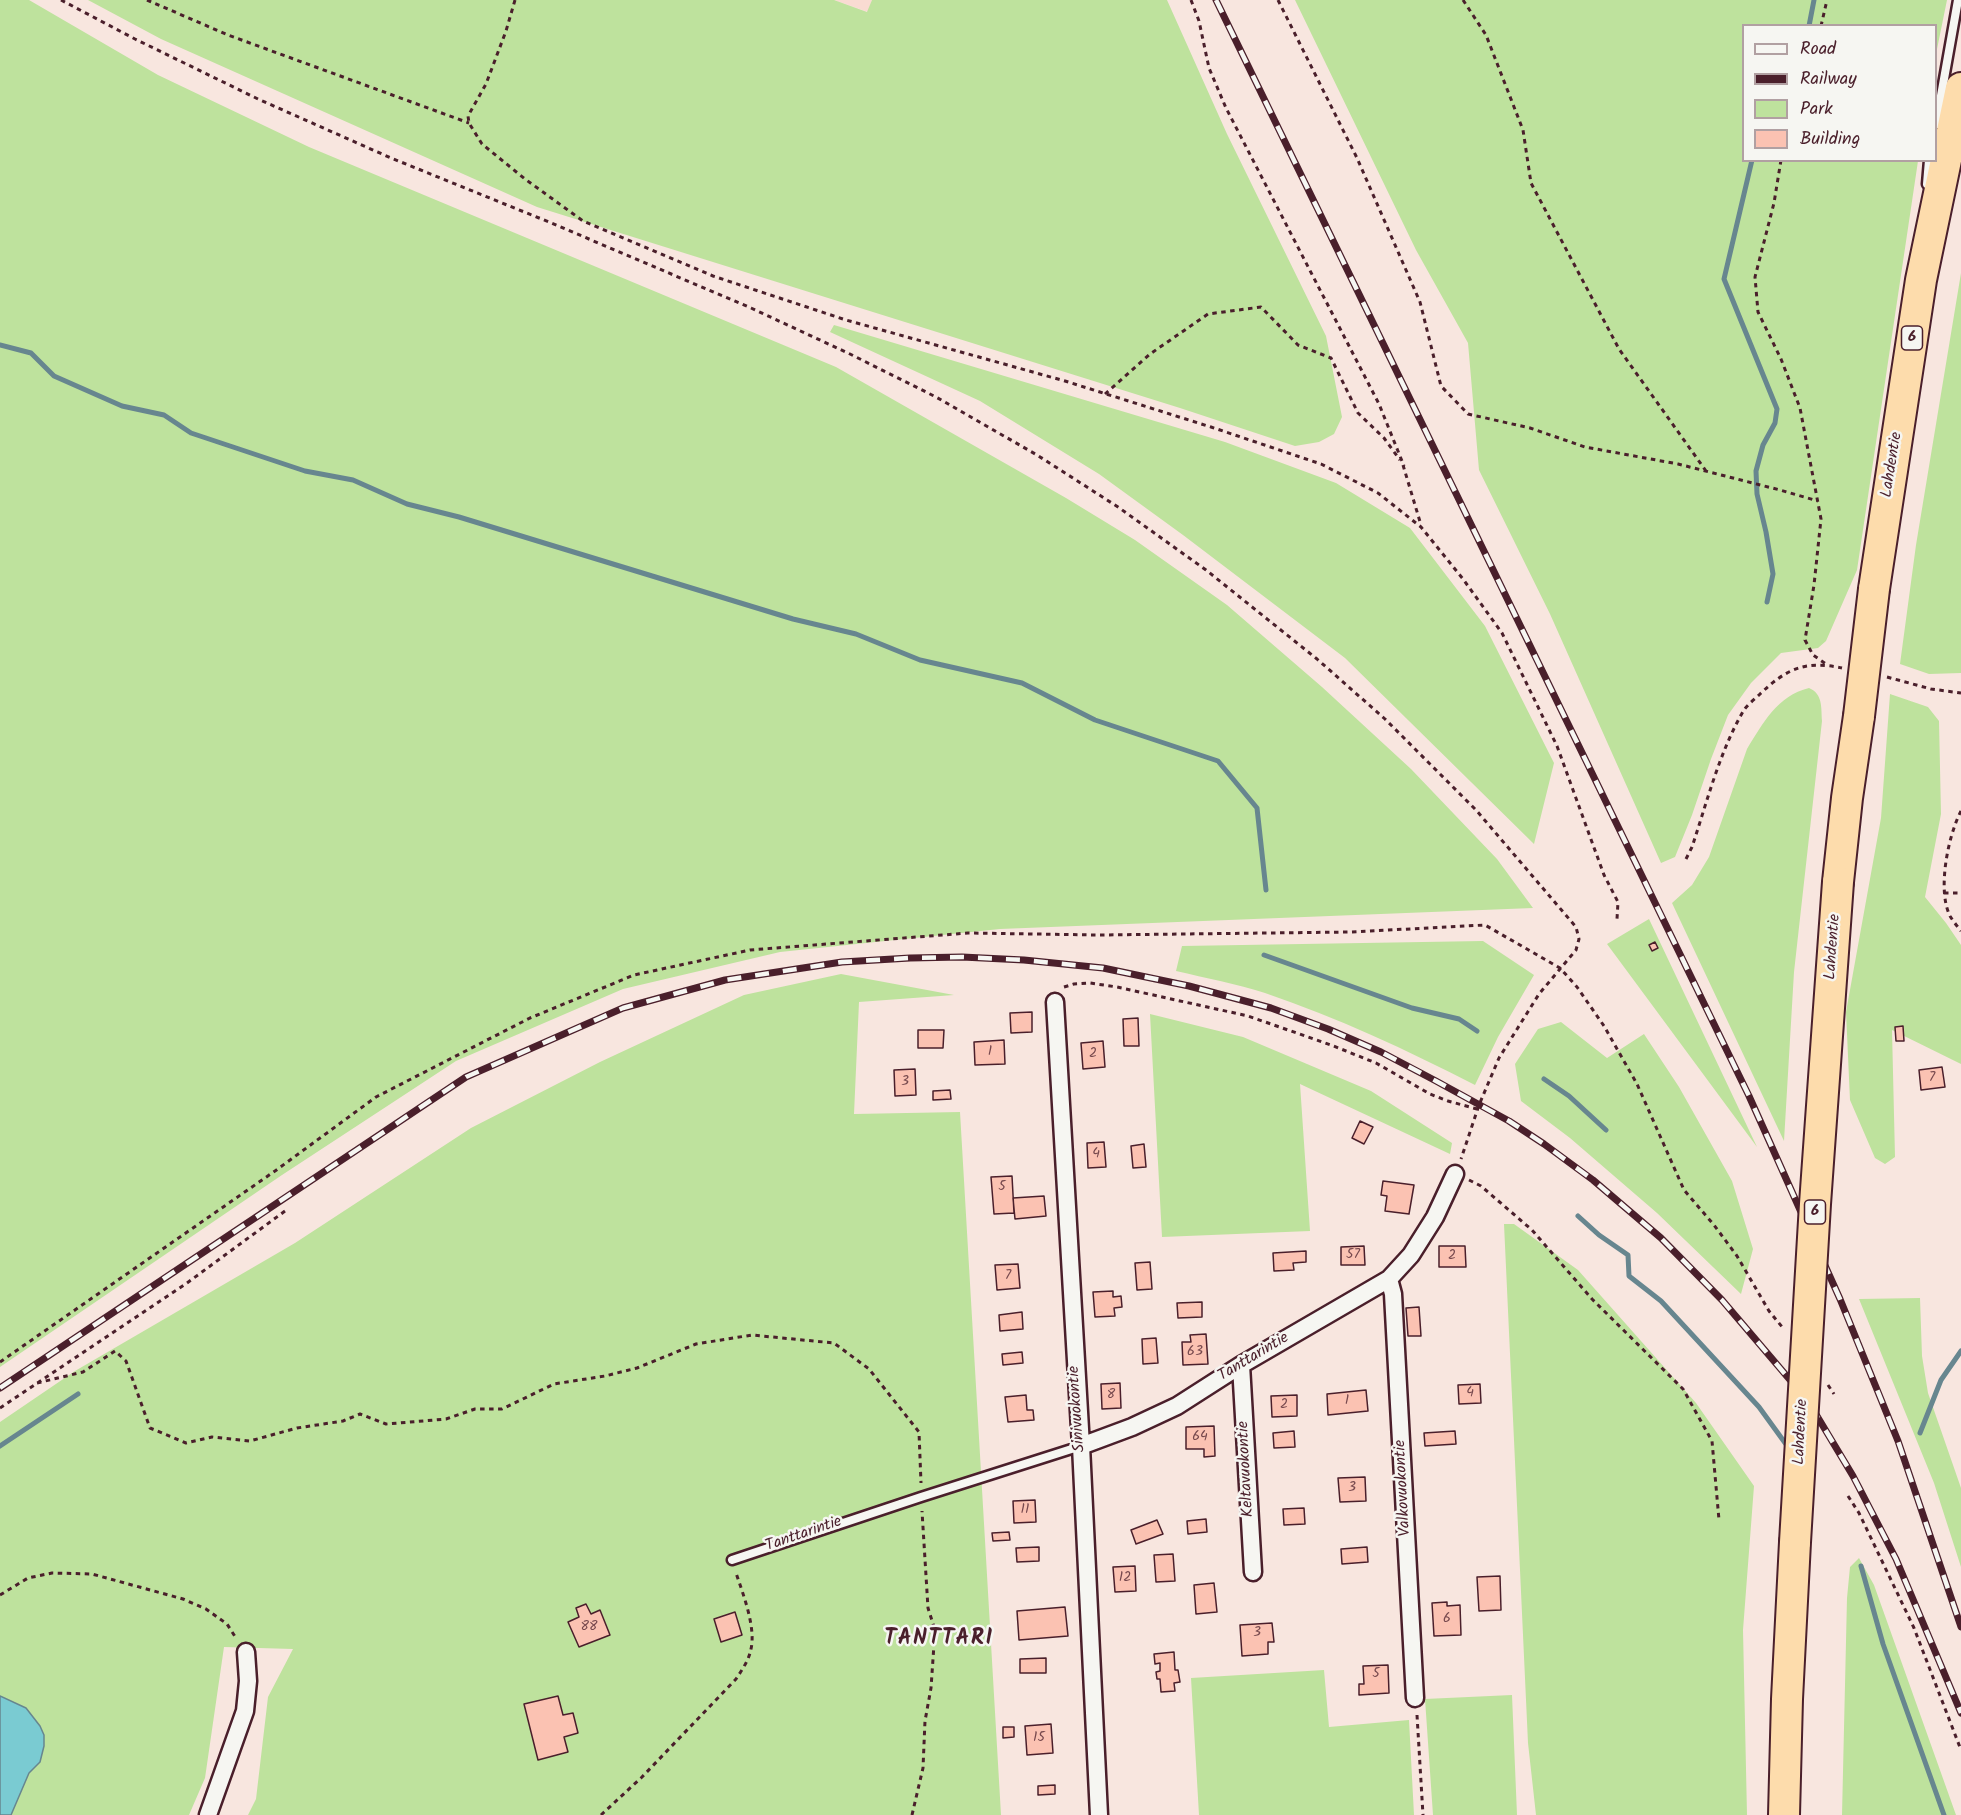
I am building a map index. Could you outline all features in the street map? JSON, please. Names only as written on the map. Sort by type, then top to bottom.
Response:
[{"type":"highway","name":"Lahdentie","points":[[1784,1815],[1795,1542],[1815,1204],[1838,882],[1874,589],[1921,280],[1961,88]]},
{"type":"street","name":"Sinivuokontie","points":[[1055,1002],[1081,1446],[1098,1815]]},
{"type":"street","name":"Tanttarintie","points":[[1081,1446],[1132,1428],[1177,1406],[1241,1365],[1389,1279],[1411,1255],[1435,1217],[1455,1174]]},
{"type":"street","name":"Valkovuokontie","points":[[1389,1279],[1393,1294],[1415,1698]]},
{"type":"street","name":"Keltavuokontie","points":[[1241,1365],[1253,1572]]},
{"type":"street","points":[[208,1815],[245,1711],[248,1682],[246,1652]]},
{"type":"lane","points":[[1937,113],[1958,0]]},
{"type":"lane","points":[[1926,198],[1929,162]]},
{"type":"lane","points":[[1921,280],[1925,210]]},
{"type":"lane","name":"Tanttarintie","points":[[732,1560],[1081,1446]]},
{"type":"path","points":[[61,0],[258,99],[391,158],[751,308],[936,397],[1037,455],[1118,507],[1206,570],[1326,666],[1385,719],[1476,810],[1576,927],[1579,939],[1576,950],[1533,1003],[1498,1058],[1477,1109],[1455,1174],[1481,1186],[1532,1230],[1592,1299],[1683,1389],[1712,1441],[1719,1520]]},
{"type":"path","points":[[147,0],[228,36],[469,123]]},
{"type":"path","points":[[514,0],[506,30],[486,84],[468,117],[469,123],[482,144],[525,179],[583,220],[712,276],[846,320],[1105,394],[1321,464],[1378,493],[1421,527],[1502,633],[1557,746],[1600,865],[1618,902],[1617,919]]},
{"type":"path","points":[[1191,0],[1199,21],[1209,68],[1226,108],[1379,404],[1404,466],[1421,527]]},
{"type":"path","points":[[1278,0],[1357,158],[1420,302],[1441,386],[1468,414],[1530,428],[1585,447],[1678,464],[1818,501]]},
{"type":"path","points":[[1463,0],[1486,35],[1523,130],[1532,183],[1619,349],[1707,471]]},
{"type":"path","points":[[1821,24],[1827,0]]},
{"type":"path","points":[[1686,859],[1727,746],[1745,708],[1773,681],[1794,668],[1826,664],[1813,655],[1805,640],[1821,519],[1818,501],[1800,408],[1781,359],[1758,312],[1755,277],[1774,203],[1781,162]]},
{"type":"path","points":[[1105,394],[1150,354],[1208,314],[1261,307],[1298,345],[1330,358],[1358,413],[1384,438],[1404,466]]},
{"type":"path","points":[[1891,678],[1931,689],[1961,693]]},
{"type":"path","points":[[1961,811],[1950,836],[1944,892],[1949,915],[1961,931]]},
{"type":"path","points":[[1944,892],[1961,893]]},
{"type":"path","points":[[0,1362],[275,1171],[376,1097],[531,1018],[634,975],[750,950],[968,933],[1099,935],[1350,932],[1485,926],[1560,968],[1577,987],[1610,1036],[1637,1084],[1684,1190],[1737,1256],[1769,1311],[1784,1329]]},
{"type":"path","points":[[1055,1002],[1061,988],[1090,983],[1248,1016],[1376,1063],[1439,1098],[1477,1109]]},
{"type":"path","points":[[0,1408],[186,1283],[285,1211]]},
{"type":"path","points":[[37,1383],[82,1372],[115,1351],[126,1361],[150,1428],[186,1443],[212,1437],[250,1441],[297,1428],[343,1421],[360,1414],[386,1424],[446,1419],[475,1408],[502,1409],[554,1384],[605,1376],[636,1368],[696,1344],[752,1335],[834,1343],[869,1369],[919,1432],[928,1608],[935,1630],[931,1688],[925,1721],[923,1768],[912,1815]]},
{"type":"path","points":[[1827,1384],[1834,1394]]},
{"type":"path","points":[[1848,1496],[1859,1512],[1914,1628],[1961,1750]]},
{"type":"path","points":[[601,1815],[642,1777],[736,1679],[746,1665],[752,1648],[752,1632],[732,1560]]},
{"type":"path","points":[[0,1595],[28,1578],[52,1573],[92,1574],[183,1599],[206,1609],[227,1624],[246,1652]]},
{"type":"path","points":[[1415,1698],[1423,1815]]},
{"type":"shaded area","points":[[834,0],[872,0],[868,12]]},
{"type":"green space","points":[[0,0],[29,0],[158,75],[309,147],[836,367],[1066,498],[1135,540],[1227,605],[1322,687],[1411,769],[1497,859],[1533,908],[1000,929],[780,952],[623,989],[456,1061],[282,1175],[0,1367]]},
{"type":"green space","points":[[88,0],[834,0],[867,12],[872,0],[1167,0],[1227,134],[1326,336],[1342,417],[1334,434],[1319,442],[1295,446],[537,207],[161,39]]},
{"type":"green space","points":[[1295,0],[1947,0],[1937,49],[1937,24],[1742,24],[1742,162],[1918,162],[1857,570],[1826,641],[1818,648],[1781,653],[1751,683],[1728,715],[1675,857],[1661,863],[1550,614],[1479,470],[1468,343],[1416,250]]},
{"type":"green space","points":[[1961,273],[1961,673],[1929,674],[1900,664],[1916,545]]},
{"type":"green space","points":[[834,325],[1225,442],[1336,483],[1410,528],[1485,626],[1554,763],[1534,844],[1345,658],[1183,535],[1099,474],[980,401],[830,332]]},
{"type":"green space","points":[[1809,688],[1819,697],[1822,721],[1794,972],[1784,1141],[1672,903],[1692,885],[1709,857],[1747,749],[1759,730],[1772,712],[1788,697]]},
{"type":"green space","points":[[1890,694],[1928,707],[1939,721],[1941,814],[1925,897],[1961,945],[1961,1064],[1892,1030],[1895,1157],[1885,1164],[1875,1158],[1850,1100],[1846,1012],[1881,818]]},
{"type":"green space","points":[[1649,919],[1757,1147],[1607,944]]},
{"type":"green space","points":[[1483,941],[1534,975],[1498,1037],[1475,1085],[1372,1035],[1319,1013],[1265,993],[1176,971],[1182,946]]},
{"type":"green space","points":[[841,974],[954,995],[859,1002],[854,1114],[960,1112],[1001,1815],[248,1815],[256,1799],[268,1697],[293,1649],[224,1647],[205,1778],[189,1815],[0,1815],[0,1422],[75,1371],[295,1243],[471,1128],[600,1062],[744,995]]},
{"type":"green space","points":[[1150,1014],[1243,1037],[1371,1091],[1452,1143],[1450,1154],[1300,1084],[1310,1231],[1162,1237]]},
{"type":"green space","points":[[1561,1022],[1607,1058],[1644,1034],[1679,1087],[1732,1181],[1753,1249],[1741,1294],[1657,1213],[1570,1138],[1521,1101],[1515,1064],[1538,1029]]},
{"type":"green space","points":[[1504,1224],[1514,1224],[1578,1270],[1696,1403],[1754,1486],[1743,1630],[1747,1815],[1536,1815],[1528,1743]]},
{"type":"green space","points":[[1920,1298],[1922,1356],[1928,1393],[1961,1488],[1961,1567],[1934,1483],[1859,1299]]},
{"type":"green space","points":[[1859,1558],[1874,1585],[1956,1815],[1842,1815],[1847,1598],[1850,1567]]},
{"type":"green space","points":[[1324,1670],[1329,1727],[1409,1720],[1414,1815],[1199,1815],[1191,1678]]},
{"type":"green space","points":[[1512,1695],[1517,1815],[1433,1815],[1425,1699]]},
{"type":"water","points":[[0,1696],[26,1708],[44,1735],[40,1762],[29,1773],[11,1815],[0,1815]]},
{"type":"building","points":[[1655,942],[1658,948],[1652,951],[1649,945]]},
{"type":"building","points":[[1032,1012],[1032,1032],[1011,1033],[1010,1013]]},
{"type":"building","points":[[1138,1018],[1139,1046],[1124,1046],[1123,1019]]},
{"type":"building","points":[[1903,1026],[1904,1041],[1896,1041],[1895,1027]]},
{"type":"building","points":[[918,1030],[944,1030],[943,1048],[918,1048]]},
{"type":"building","points":[[1004,1040],[1005,1064],[975,1065],[974,1042]]},
{"type":"building","points":[[1103,1041],[1105,1067],[1083,1069],[1081,1043]]},
{"type":"building","points":[[1942,1067],[1945,1087],[1921,1090],[1919,1070]]},
{"type":"building","points":[[915,1069],[916,1095],[895,1096],[894,1070]]},
{"type":"building","points":[[950,1090],[951,1099],[933,1100],[933,1091]]},
{"type":"building","points":[[1360,1121],[1373,1127],[1364,1144],[1352,1138]]},
{"type":"building","points":[[1104,1142],[1106,1167],[1088,1168],[1087,1143]]},
{"type":"building","points":[[1144,1144],[1146,1167],[1133,1168],[1131,1146]]},
{"type":"building","points":[[1012,1176],[1014,1213],[994,1214],[991,1177]]},
{"type":"building","points":[[1383,1181],[1414,1185],[1409,1214],[1385,1211],[1387,1196],[1381,1195]]},
{"type":"building","points":[[1044,1196],[1046,1216],[1015,1219],[1013,1198]]},
{"type":"building","points":[[1364,1246],[1365,1265],[1341,1265],[1341,1247]]},
{"type":"building","points":[[1439,1246],[1465,1246],[1466,1267],[1439,1267]]},
{"type":"building","points":[[1306,1251],[1306,1262],[1293,1263],[1294,1270],[1274,1271],[1273,1253]]},
{"type":"building","points":[[1150,1262],[1152,1289],[1137,1290],[1135,1263]]},
{"type":"building","points":[[1018,1264],[1020,1288],[997,1290],[995,1265]]},
{"type":"building","points":[[1113,1291],[1113,1297],[1121,1296],[1122,1307],[1114,1308],[1115,1316],[1095,1317],[1093,1292]]},
{"type":"building","points":[[1202,1302],[1202,1317],[1178,1318],[1177,1303]]},
{"type":"building","points":[[1419,1307],[1421,1336],[1408,1336],[1406,1308]]},
{"type":"building","points":[[1022,1312],[1023,1329],[1000,1331],[999,1315]]},
{"type":"building","points":[[1206,1334],[1208,1364],[1183,1365],[1182,1342],[1191,1342],[1190,1335]]},
{"type":"building","points":[[1156,1338],[1158,1363],[1143,1364],[1142,1339]]},
{"type":"building","points":[[1022,1352],[1023,1363],[1003,1365],[1002,1354]]},
{"type":"building","points":[[1120,1383],[1121,1408],[1102,1409],[1101,1384]]},
{"type":"building","points":[[1480,1384],[1481,1403],[1459,1404],[1458,1385]]},
{"type":"building","points":[[1366,1390],[1368,1411],[1328,1415],[1327,1394]]},
{"type":"building","points":[[1026,1395],[1027,1410],[1033,1410],[1034,1420],[1008,1422],[1005,1397]]},
{"type":"building","points":[[1297,1395],[1297,1416],[1272,1417],[1271,1396]]},
{"type":"building","points":[[1214,1426],[1215,1456],[1204,1457],[1204,1449],[1186,1449],[1186,1427]]},
{"type":"building","points":[[1294,1431],[1295,1447],[1274,1448],[1273,1433]]},
{"type":"building","points":[[1455,1431],[1456,1444],[1425,1446],[1424,1433]]},
{"type":"building","points":[[1365,1477],[1366,1501],[1340,1502],[1338,1478]]},
{"type":"building","points":[[1035,1500],[1036,1522],[1014,1523],[1013,1501]]},
{"type":"building","points":[[1304,1508],[1305,1524],[1284,1525],[1283,1509]]},
{"type":"building","points":[[1206,1519],[1207,1532],[1188,1534],[1187,1521]]},
{"type":"building","points":[[1157,1520],[1163,1534],[1136,1544],[1131,1530]]},
{"type":"building","points":[[1009,1532],[1010,1540],[993,1541],[992,1533]]},
{"type":"building","points":[[1039,1547],[1039,1561],[1017,1562],[1016,1548]]},
{"type":"building","points":[[1367,1547],[1368,1562],[1342,1564],[1341,1549]]},
{"type":"building","points":[[1173,1554],[1175,1581],[1156,1582],[1154,1555]]},
{"type":"building","points":[[1135,1566],[1136,1591],[1115,1592],[1113,1567]]},
{"type":"building","points":[[1500,1576],[1501,1610],[1479,1611],[1477,1577]]},
{"type":"building","points":[[1214,1583],[1217,1612],[1196,1614],[1194,1585]]},
{"type":"building","points":[[1447,1602],[1447,1606],[1460,1605],[1461,1635],[1434,1636],[1432,1603]]},
{"type":"building","points":[[586,1604],[591,1614],[600,1610],[610,1635],[579,1647],[568,1622],[579,1617],[576,1608]]},
{"type":"building","points":[[1065,1607],[1068,1636],[1019,1640],[1017,1611]]},
{"type":"building","points":[[735,1612],[742,1635],[721,1642],[714,1619]]},
{"type":"building","points":[[1272,1623],[1274,1642],[1268,1642],[1268,1654],[1242,1656],[1240,1625]]},
{"type":"building","points":[[1174,1652],[1175,1670],[1178,1670],[1180,1682],[1174,1683],[1175,1691],[1161,1692],[1160,1679],[1157,1679],[1156,1672],[1160,1671],[1160,1663],[1155,1664],[1154,1654]]},
{"type":"building","points":[[1046,1658],[1046,1673],[1020,1673],[1020,1659]]},
{"type":"building","points":[[1388,1665],[1389,1693],[1359,1695],[1359,1684],[1364,1684],[1363,1666]]},
{"type":"building","points":[[558,1696],[563,1715],[573,1713],[578,1733],[564,1737],[568,1752],[538,1760],[524,1704]]},
{"type":"building","points":[[1051,1724],[1053,1753],[1027,1755],[1025,1726]]},
{"type":"building","points":[[1003,1727],[1014,1727],[1014,1737],[1003,1738]]},
{"type":"building","points":[[1055,1785],[1055,1794],[1038,1795],[1038,1786]]},
{"type":"waterway","points":[[1809,24],[1814,0]]},
{"type":"waterway","points":[[1752,162],[1724,279],[1777,409],[1775,423],[1763,445],[1756,471],[1757,494],[1773,574],[1767,602]]},
{"type":"waterway","points":[[0,345],[31,353],[54,376],[122,406],[164,415],[191,433],[305,471],[353,480],[407,504],[459,517],[793,619],[856,634],[920,660],[1022,683],[1095,720],[1218,761],[1257,808],[1266,890]]},
{"type":"waterway","points":[[1264,955],[1412,1008],[1459,1019],[1477,1031]]},
{"type":"waterway","points":[[1544,1079],[1569,1096],[1606,1130]]},
{"type":"waterway","points":[[1578,1216],[1599,1235],[1628,1255],[1629,1276],[1661,1301],[1759,1407],[1788,1447]]},
{"type":"waterway","points":[[1920,1433],[1941,1380],[1961,1351]]},
{"type":"waterway","points":[[0,1446],[78,1394]]},
{"type":"waterway","points":[[1861,1566],[1883,1644],[1944,1815]]},
{"type":"railway","points":[[1216,0],[1749,1096],[1840,1299],[1898,1441],[1961,1627]]},
{"type":"railway","points":[[0,1388],[466,1077],[623,1008],[725,980],[842,962],[962,957],[1024,960],[1103,968],[1189,986],[1271,1008],[1381,1052],[1509,1121],[1544,1144],[1593,1180],[1661,1238],[1722,1300],[1808,1401],[1853,1476],[1896,1559],[1961,1713]]},
{"type":"district","name":"TANTTARI","points":[[939,1640]]}]
